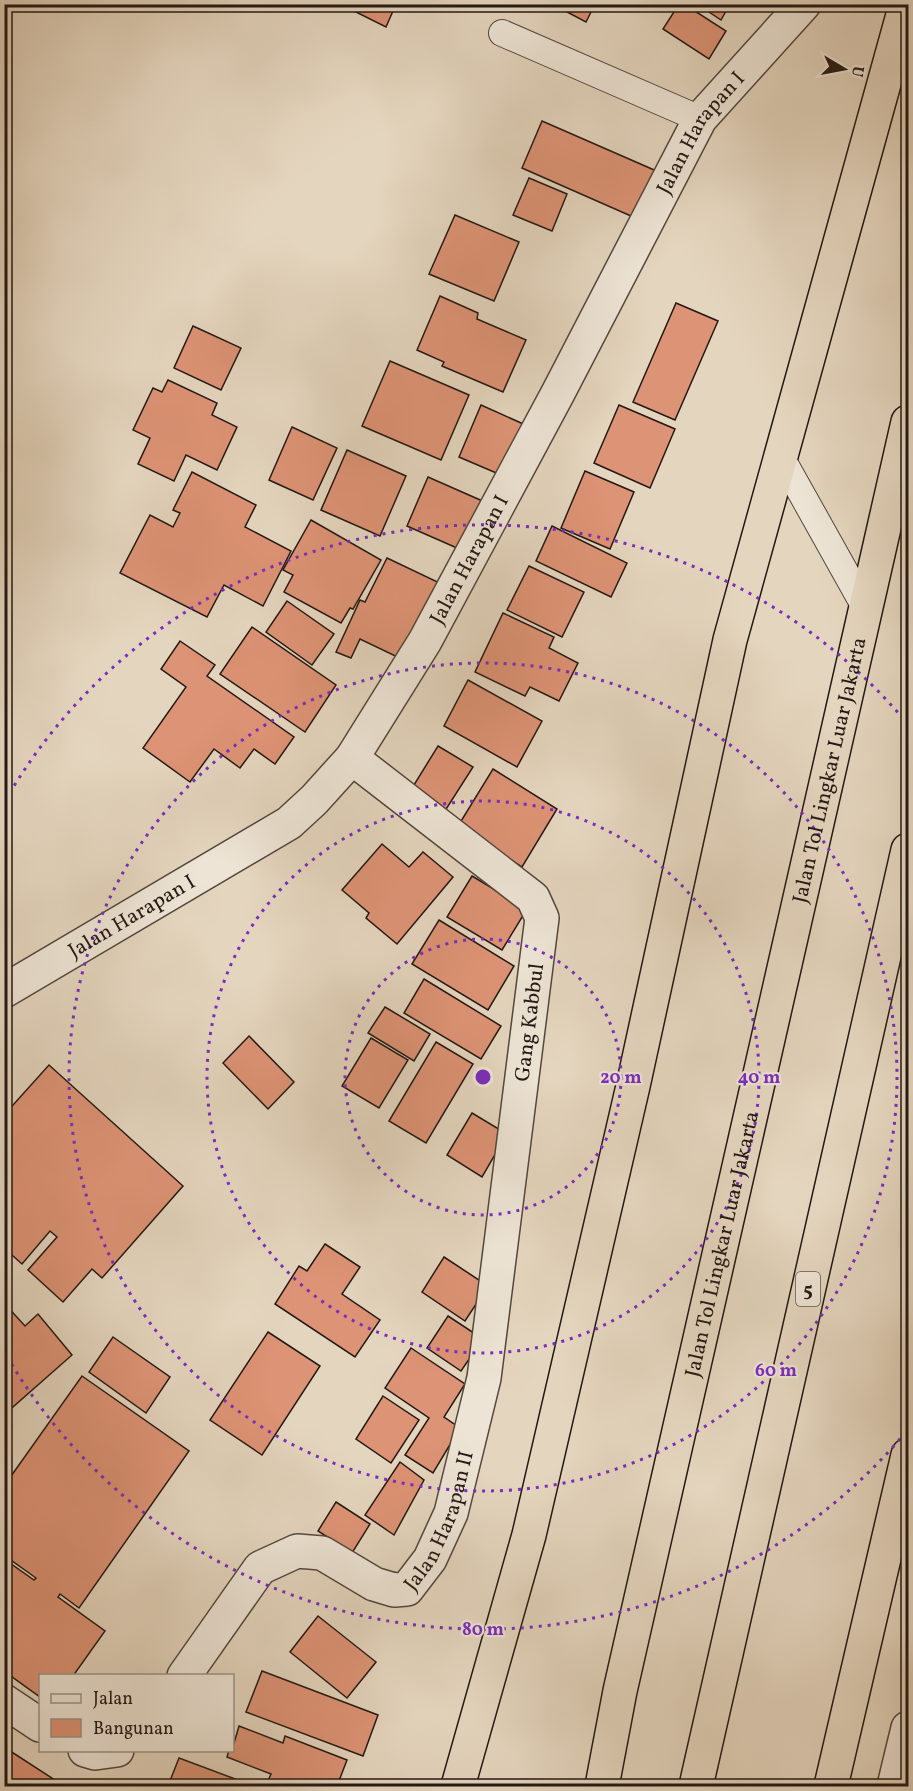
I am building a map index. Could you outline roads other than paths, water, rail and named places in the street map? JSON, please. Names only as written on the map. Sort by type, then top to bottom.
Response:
[{"type":"highway","points":[[458,1786],[528,1535],[633,1086],[730,640],[906,4]]},
{"type":"highway","name":"Jalan Tol Lingkar Luar Jakarta","points":[[602,1786],[623,1680],[909,422]]},
{"type":"highway","name":"5","points":[[696,1786],[909,850]]},
{"type":"highway","points":[[831,1786],[909,1455]]},
{"type":"street","name":"Jalan Harapan I","points":[[4,991],[289,823],[314,800],[352,758],[425,641],[558,393],[700,119],[804,4]]},
{"type":"street","name":"Gang Kabbul","points":[[352,758],[533,898],[542,918],[484,1378]]},
{"type":"street","name":"Jalan Harapan II","points":[[185,1674],[260,1568],[297,1551],[322,1553],[374,1584],[394,1590],[407,1589],[430,1559],[451,1513],[484,1378]]},
{"type":"street","points":[[4,1701],[39,1724]]},
{"type":"street","points":[[894,1786],[909,1728]]},
{"type":"lane","points":[[502,33],[700,119]]},
{"type":"lane","points":[[781,457],[866,609]]}]
